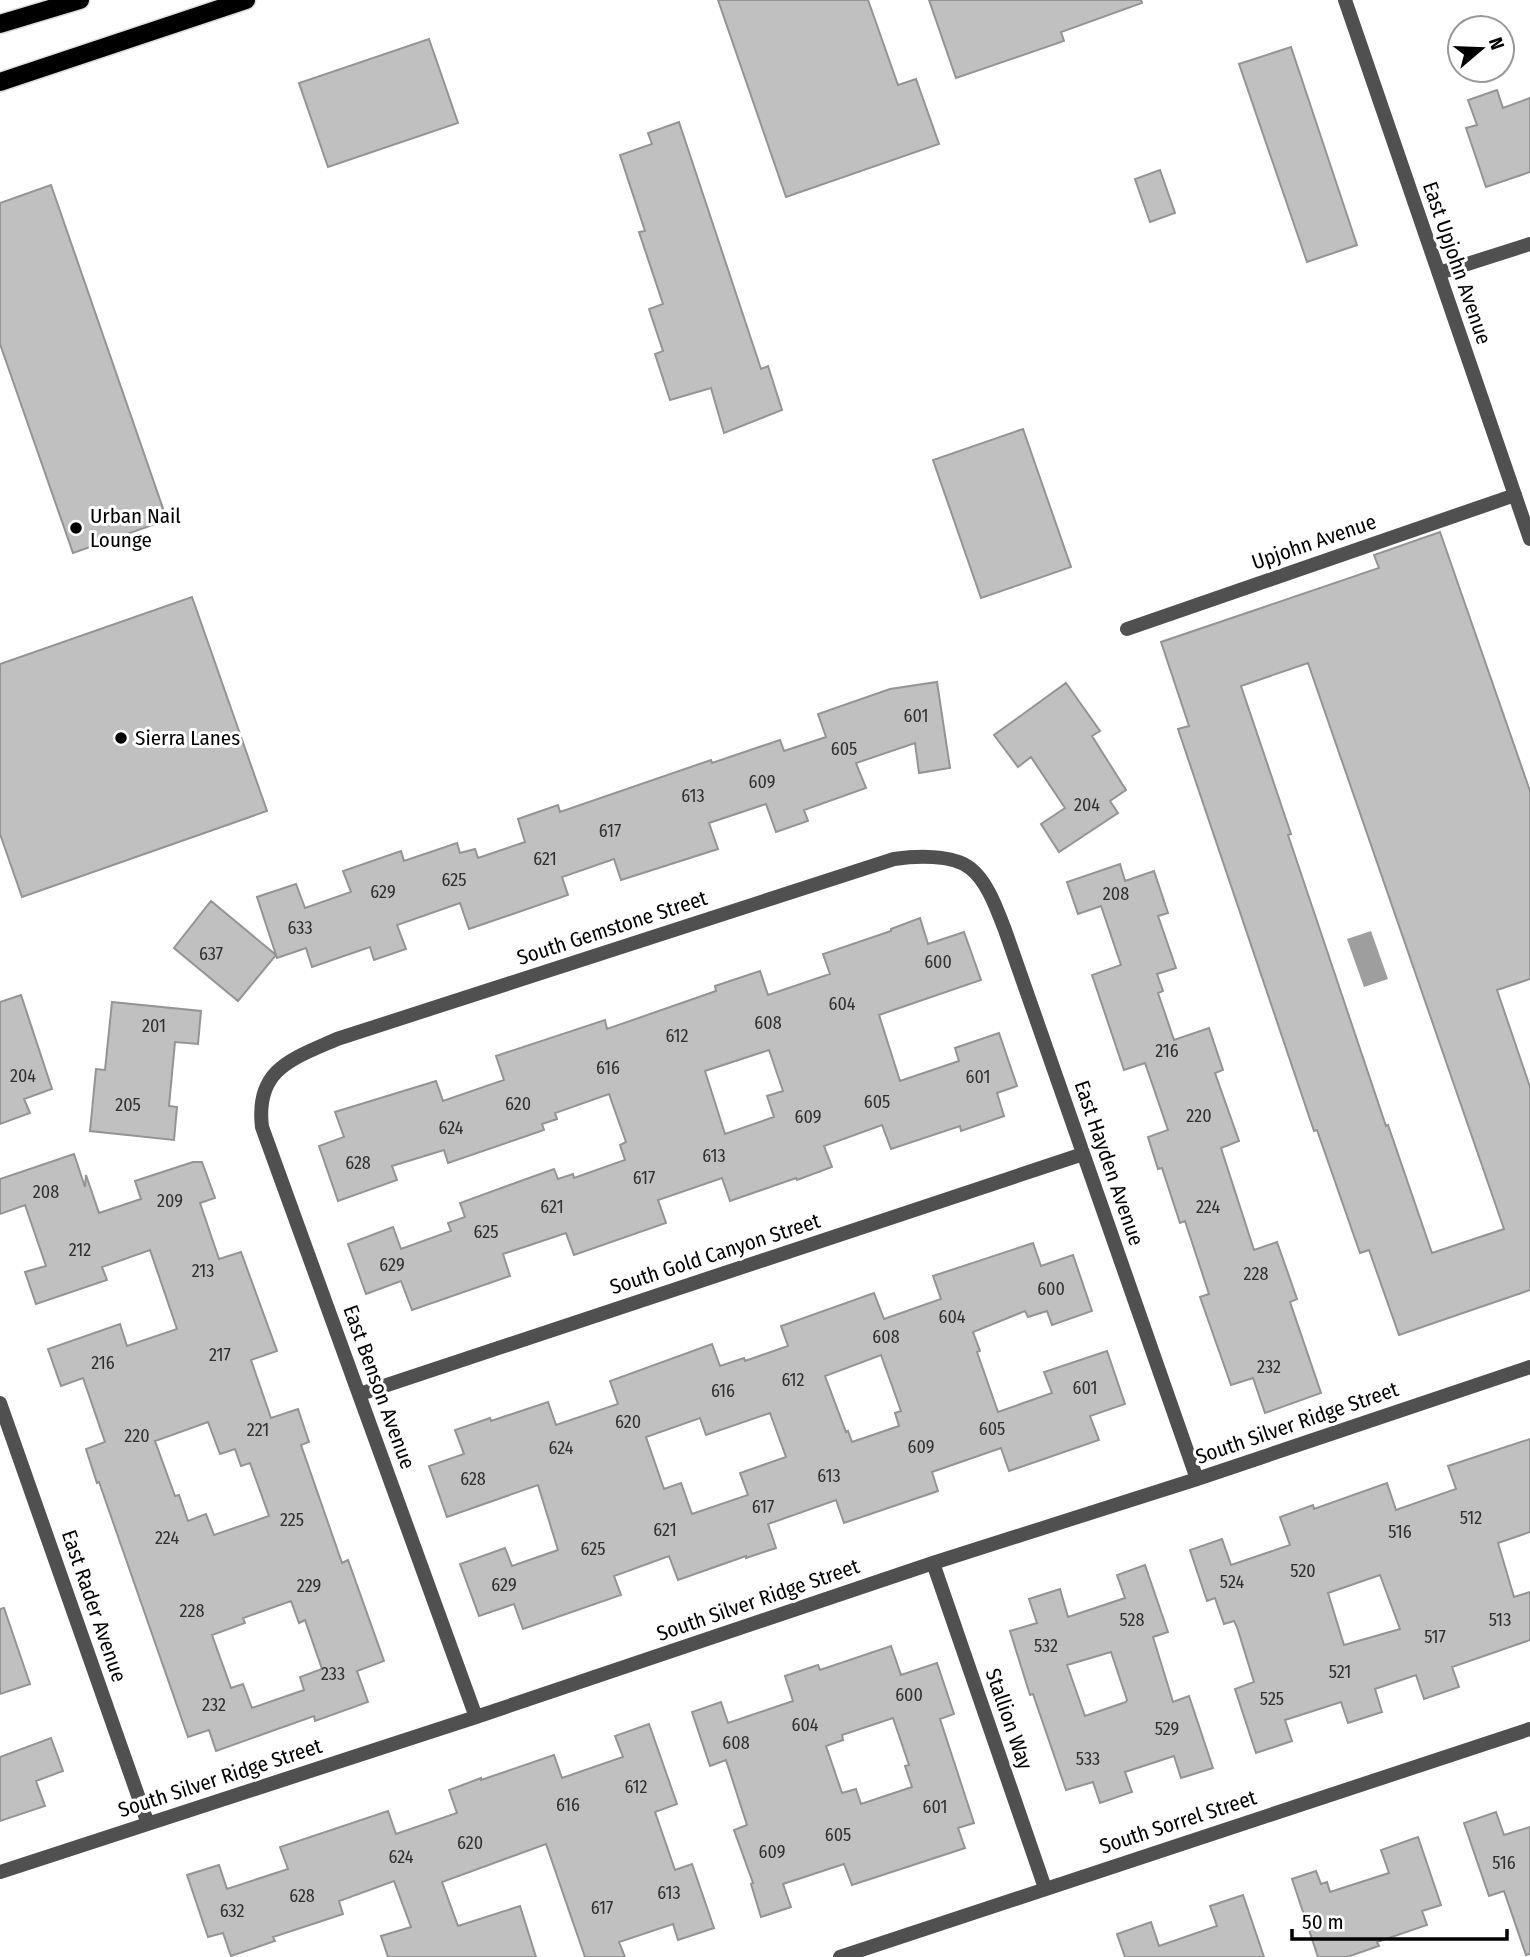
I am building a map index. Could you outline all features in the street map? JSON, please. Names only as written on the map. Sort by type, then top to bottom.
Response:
[{"type":"main road","points":[[0,24],[80,0]]},
{"type":"main road","points":[[0,82],[247,0]]},
{"type":"street","name":"East Upjohn Avenue","points":[[1345,0],[1530,539]]},
{"type":"street","points":[[1439,273],[1530,244]]},
{"type":"street","name":"Upjohn Avenue","points":[[1127,629],[1515,495]]},
{"type":"street","name":"South Gemstone Street","points":[[275,1072],[291,1059],[337,1039],[894,859],[919,855],[969,867]]},
{"type":"street","name":"East Hayden Avenue","points":[[969,867],[992,898],[1197,1479]]},
{"type":"street","name":"East Benson Avenue","points":[[275,1072],[266,1088],[260,1108],[262,1127],[476,1717]]},
{"type":"street","name":"South Gold Canyon Street","points":[[360,1394],[1083,1154]]},
{"type":"street","name":"South Silver Ridge Street","points":[[0,1871],[476,1717],[933,1563],[1197,1479],[1530,1367]]},
{"type":"street","name":"East Rader Avenue","points":[[0,1403],[148,1824]]},
{"type":"street","name":"Stallion Way","points":[[933,1563],[1045,1888]]},
{"type":"street","name":"South Sorrel Street","points":[[840,1957],[1530,1729]]},
{"type":"shaded area","points":[[1371,931],[1388,979],[1364,987],[1347,939]]},
{"type":"building","points":[[718,0],[868,0],[898,85],[916,79],[939,144],[786,197]]},
{"type":"building","points":[[929,0],[1141,0],[1142,3],[1061,32],[1064,41],[956,78]]},
{"type":"building","points":[[429,39],[458,123],[328,167],[299,83]]},
{"type":"building","points":[[1291,47],[1357,245],[1307,262],[1239,64]]},
{"type":"building","points":[[1497,90],[1503,108],[1530,98],[1530,172],[1486,187],[1466,128],[1477,125],[1468,100]]},
{"type":"building","points":[[679,122],[761,369],[768,366],[782,410],[724,433],[711,388],[670,400],[655,354],[663,351],[649,309],[663,304],[639,232],[645,231],[620,155],[652,144],[648,133]]},
{"type":"building","points":[[1160,170],[1175,213],[1150,222],[1135,179]]},
{"type":"building","points":[[51,185],[167,520],[73,553],[0,344],[0,203]]},
{"type":"building","points":[[1023,429],[1071,567],[981,598],[933,460]]},
{"type":"building","points":[[1440,532],[1530,791],[1530,979],[1497,990],[1530,1087],[1530,1290],[1399,1335],[1369,1250],[1360,1253],[1317,1130],[1314,1131],[1178,729],[1189,726],[1161,642],[1379,568],[1374,555]],"holes":[[[1308,663],[1504,1229],[1432,1253],[1388,1125],[1386,1126],[1241,686]]]},
{"type":"building","name":"Sierra Lanes","points":[[192,597],[267,811],[22,897],[0,834],[0,664]]},
{"type":"building","points":[[937,682],[950,768],[919,773],[915,743],[856,763],[866,788],[804,810],[808,821],[776,832],[766,804],[709,823],[718,849],[621,880],[614,859],[562,877],[568,895],[469,929],[460,903],[397,925],[406,949],[374,960],[370,947],[312,967],[306,948],[277,958],[257,897],[296,884],[305,908],[351,892],[343,871],[401,851],[404,861],[457,843],[460,853],[475,849],[478,858],[525,842],[518,819],[558,805],[560,812],[711,760],[712,763],[780,740],[784,751],[826,737],[818,714],[890,689]]},
{"type":"building","points":[[1066,683],[1100,731],[1092,736],[1126,790],[1110,801],[1118,813],[1059,852],[1041,824],[1065,808],[1031,757],[1018,767],[994,735]]},
{"type":"building","points":[[1120,864],[1125,881],[1154,871],[1168,913],[1158,916],[1176,968],[1157,974],[1163,991],[1158,993],[1174,1040],[1209,1028],[1223,1070],[1215,1073],[1239,1141],[1221,1148],[1254,1250],[1277,1242],[1297,1299],[1290,1302],[1321,1393],[1265,1413],[1253,1378],[1231,1385],[1200,1297],[1209,1294],[1185,1221],[1180,1223],[1162,1168],[1158,1169],[1148,1137],[1168,1130],[1145,1063],[1124,1070],[1092,975],[1121,965],[1101,906],[1078,914],[1067,882]]},
{"type":"building","points":[[211,901],[276,955],[238,1001],[174,948]]},
{"type":"building","points":[[920,918],[928,944],[964,932],[981,980],[879,1015],[900,1081],[959,1061],[955,1048],[999,1033],[1017,1086],[997,1093],[1004,1116],[961,1131],[960,1126],[891,1149],[882,1125],[824,1146],[832,1167],[730,1201],[722,1178],[658,1200],[666,1223],[574,1255],[566,1233],[503,1254],[510,1276],[412,1310],[401,1281],[366,1294],[348,1244],[393,1227],[401,1249],[451,1231],[448,1223],[465,1217],[460,1203],[554,1169],[558,1179],[573,1174],[574,1178],[625,1160],[620,1145],[626,1142],[609,1094],[555,1113],[557,1119],[542,1124],[544,1130],[448,1163],[444,1150],[392,1166],[397,1180],[338,1201],[319,1146],[344,1137],[335,1112],[436,1081],[443,1101],[504,1080],[496,1056],[605,1020],[607,1029],[716,991],[715,986],[760,971],[768,995],[830,974],[823,954]],"holes":[[[769,1050],[783,1091],[767,1096],[774,1117],[725,1134],[705,1071]]]},
{"type":"building","points":[[21,995],[52,1089],[24,1099],[30,1113],[0,1124],[0,1002]]},
{"type":"building","points":[[112,1002],[201,1011],[198,1044],[175,1042],[169,1106],[177,1107],[174,1140],[90,1131],[96,1069],[105,1070]]},
{"type":"building","points":[[74,1154],[85,1187],[86,1175],[99,1213],[141,1199],[135,1181],[193,1162],[202,1162],[215,1198],[200,1203],[219,1259],[241,1252],[277,1351],[251,1360],[271,1418],[298,1409],[309,1442],[301,1445],[342,1563],[348,1560],[384,1661],[357,1671],[368,1702],[315,1721],[314,1716],[216,1751],[209,1730],[188,1737],[86,1449],[105,1442],[83,1378],[61,1386],[48,1349],[120,1324],[127,1346],[177,1329],[150,1250],[102,1267],[107,1280],[36,1304],[25,1272],[46,1266],[25,1205],[0,1214],[0,1179]],"holes":[[[208,1422],[220,1454],[235,1449],[241,1466],[250,1463],[269,1516],[214,1535],[206,1514],[188,1521],[179,1495],[175,1496],[155,1441]],[[291,1601],[299,1623],[305,1620],[322,1669],[300,1677],[304,1690],[252,1708],[243,1684],[231,1688],[212,1635],[245,1623],[243,1618]]]},
{"type":"building","points":[[1033,1243],[1041,1266],[1073,1255],[1092,1311],[1052,1325],[1047,1311],[1028,1317],[1025,1311],[973,1332],[980,1351],[977,1352],[998,1412],[1052,1393],[1044,1372],[1107,1351],[1125,1404],[1090,1416],[1099,1440],[1009,1471],[1001,1448],[932,1472],[938,1491],[844,1523],[836,1500],[768,1524],[776,1548],[678,1580],[669,1556],[614,1576],[621,1595],[523,1629],[514,1604],[479,1616],[460,1564],[505,1548],[512,1566],[558,1550],[538,1485],[447,1517],[429,1466],[464,1454],[455,1430],[548,1402],[556,1425],[618,1404],[610,1381],[712,1344],[720,1366],[744,1358],[745,1361],[788,1346],[781,1326],[874,1293],[884,1319],[941,1299],[933,1276]],"holes":[[[881,1355],[901,1411],[895,1413],[899,1426],[852,1442],[825,1376]],[[770,1413],[786,1457],[740,1473],[748,1495],[692,1514],[681,1483],[664,1489],[646,1437],[700,1418],[706,1435]]]},
{"type":"building","points":[[1530,1439],[1530,1532],[1498,1543],[1514,1597],[1530,1592],[1530,1640],[1452,1667],[1459,1687],[1424,1699],[1416,1675],[1375,1689],[1382,1712],[1348,1723],[1341,1702],[1285,1720],[1292,1741],[1256,1753],[1235,1689],[1254,1682],[1237,1627],[1234,1621],[1224,1624],[1215,1598],[1207,1601],[1190,1550],[1222,1539],[1231,1565],[1290,1545],[1280,1517],[1313,1505],[1314,1509],[1387,1483],[1396,1510],[1456,1489],[1448,1466]],"holes":[[[1380,1575],[1400,1629],[1344,1645],[1328,1593]]]},
{"type":"building","points":[[1145,1565],[1168,1632],[1153,1637],[1173,1702],[1189,1696],[1213,1768],[1181,1778],[1174,1756],[1125,1772],[1132,1792],[1100,1803],[1093,1782],[1066,1790],[1033,1694],[1030,1695],[1010,1631],[1037,1623],[1029,1599],[1060,1589],[1068,1617],[1125,1598],[1117,1575]],"holes":[[[1111,1652],[1127,1700],[1085,1716],[1067,1665]]]},
{"type":"building","points":[[4,1608],[30,1684],[0,1694],[0,1609]]},
{"type":"building","points":[[891,1646],[901,1675],[937,1663],[954,1714],[940,1719],[974,1823],[958,1828],[965,1848],[852,1885],[844,1864],[783,1884],[791,1907],[761,1917],[751,1884],[753,1883],[734,1830],[747,1825],[726,1760],[710,1766],[692,1712],[721,1702],[728,1723],[793,1701],[785,1676],[818,1665],[820,1670]],"holes":[[[893,1718],[909,1765],[905,1766],[912,1787],[861,1804],[856,1789],[842,1793],[826,1746],[843,1740],[842,1735]]]},
{"type":"building","points":[[649,1724],[677,1804],[655,1812],[675,1870],[692,1864],[714,1928],[678,1940],[673,1924],[619,1942],[625,1957],[585,1957],[546,1844],[442,1882],[458,1926],[520,1906],[536,1957],[388,1957],[381,1936],[411,1927],[394,1881],[339,1901],[343,1914],[273,1937],[275,1941],[231,1956],[223,1933],[208,1937],[187,1875],[219,1865],[227,1889],[288,1869],[280,1847],[388,1811],[396,1834],[457,1813],[449,1790],[481,1778],[554,1755],[562,1778],[623,1757],[615,1736]]},
{"type":"building","points":[[51,1738],[63,1771],[36,1781],[45,1806],[0,1821],[0,1757]]},
{"type":"building","points":[[1496,1812],[1504,1835],[1530,1827],[1530,1954],[1526,1955],[1504,1891],[1489,1896],[1464,1823]]},
{"type":"building","points":[[1418,1837],[1441,1905],[1422,1911],[1427,1925],[1377,1942],[1379,1946],[1347,1957],[1318,1957],[1292,1879],[1316,1871],[1321,1884],[1327,1882],[1330,1892],[1389,1873],[1381,1850]]},
{"type":"building","points":[[1243,1895],[1264,1957],[1125,1957],[1117,1934],[1151,1922],[1159,1946],[1217,1926],[1210,1906]]},
{"type":"place","name":"Urban Nail Lounge","points":[[76,528]]},
{"type":"place","name":"Sierra Lanes","points":[[121,738]]}]
